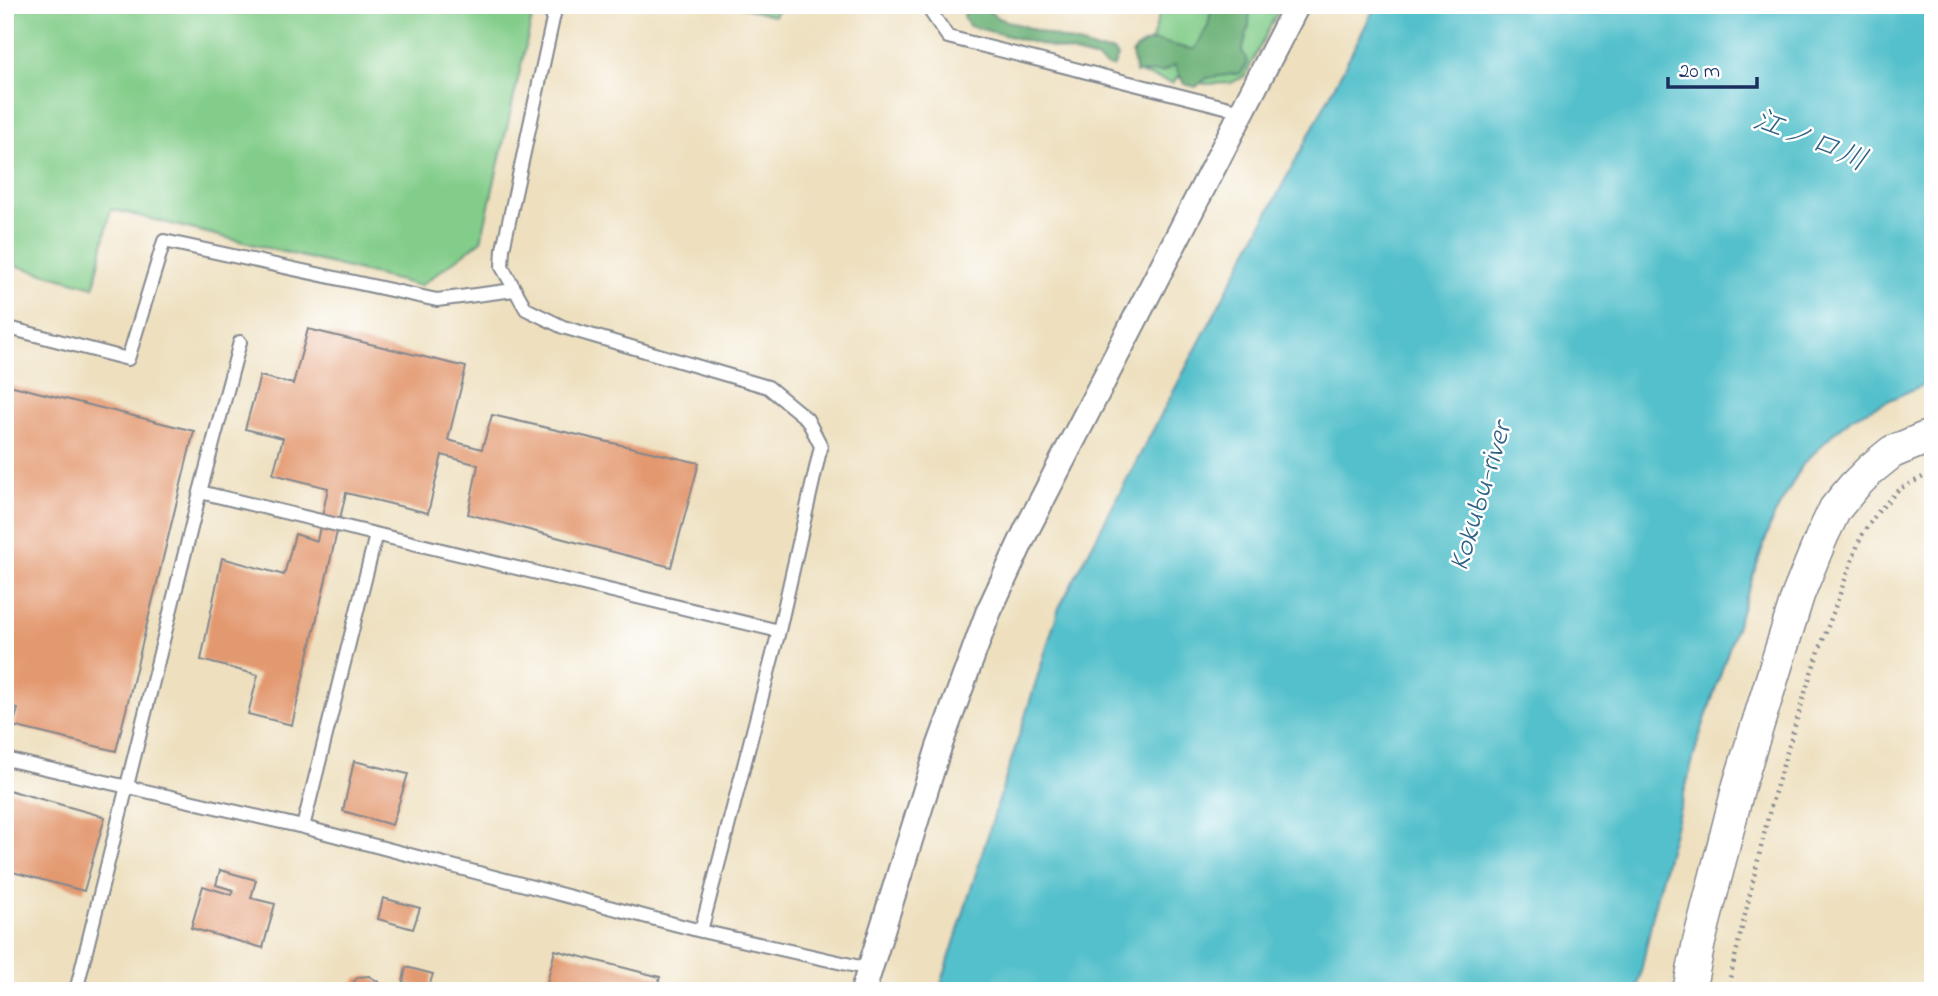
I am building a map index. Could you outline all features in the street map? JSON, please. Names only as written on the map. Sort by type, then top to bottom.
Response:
[{"type":"street","points":[[866,980],[939,747],[988,612],[1027,529],[1297,5]]},
{"type":"street","points":[[1689,991],[1699,942],[1749,750],[1798,594],[1822,536],[1835,509],[1871,469],[1892,452],[1933,435]]},
{"type":"lane","points":[[556,5],[503,249],[502,267],[514,290],[526,309],[563,327],[768,387],[807,419],[821,446],[779,631],[701,931]]},
{"type":"lane","points":[[926,5],[948,37],[1241,111]]},
{"type":"lane","points":[[5,327],[128,359],[164,241],[437,300],[514,290]]},
{"type":"lane","points":[[76,991],[240,342]]},
{"type":"lane","points":[[200,492],[779,631]]},
{"type":"lane","points":[[303,827],[376,535]]},
{"type":"lane","points":[[5,759],[303,827],[701,931],[866,980]]},
{"type":"path","points":[[1727,991],[1771,805],[1811,673],[1861,536],[1899,489],[1933,472]]},
{"type":"green space","points":[[5,5],[535,5],[481,241],[420,286],[111,209],[94,287],[5,263]]},
{"type":"green space","points":[[733,5],[778,5],[775,16]]},
{"type":"green space","points":[[965,5],[988,5],[987,10],[998,18],[1097,50],[1113,51],[1118,57],[1113,67],[1108,66],[1098,59],[969,26],[964,18]]},
{"type":"green space","points":[[1162,5],[1281,5],[1245,76],[1231,83],[1205,84],[1177,77],[1173,83],[1142,74]]},
{"type":"green space","points":[[1212,5],[1250,5],[1249,25],[1242,52],[1247,64],[1241,73],[1207,78],[1196,87],[1184,84],[1175,65],[1162,72],[1136,73],[1132,54],[1147,42],[1162,42],[1195,49],[1208,26]]},
{"type":"water","points":[[1376,5],[1933,5],[1933,380],[1853,417],[1836,431],[1803,464],[1772,520],[1698,741],[1657,895],[1637,991],[939,991],[1059,608]]},
{"type":"building","points":[[308,329],[466,367],[448,440],[482,449],[492,415],[699,463],[671,567],[468,514],[478,465],[442,455],[428,513],[346,493],[292,725],[248,714],[258,675],[201,660],[222,558],[284,575],[295,534],[317,541],[328,488],[273,474],[283,438],[245,429],[260,376],[293,384]]},
{"type":"building","points":[[5,384],[194,431],[116,751],[13,726],[18,709],[5,706]]},
{"type":"building","points":[[354,761],[408,774],[392,825],[343,811]]},
{"type":"building","points":[[5,789],[105,817],[84,891],[5,870]]},
{"type":"building","points":[[220,870],[256,880],[251,898],[275,904],[263,948],[191,928],[203,886],[232,895],[233,890],[216,885]]},
{"type":"building","points":[[383,898],[420,908],[413,929],[378,919]]},
{"type":"building","points":[[555,950],[660,977],[656,991],[545,991]]},
{"type":"building","points":[[406,967],[433,974],[428,990],[403,982]]},
{"type":"building","points":[[369,976],[379,982],[380,991],[351,991],[350,986],[358,977]]},
{"type":"water label","name":"江ノ口川","points":[[1811,139]]},
{"type":"water label","name":"Kokubu-river","points":[[1479,496]]}]
